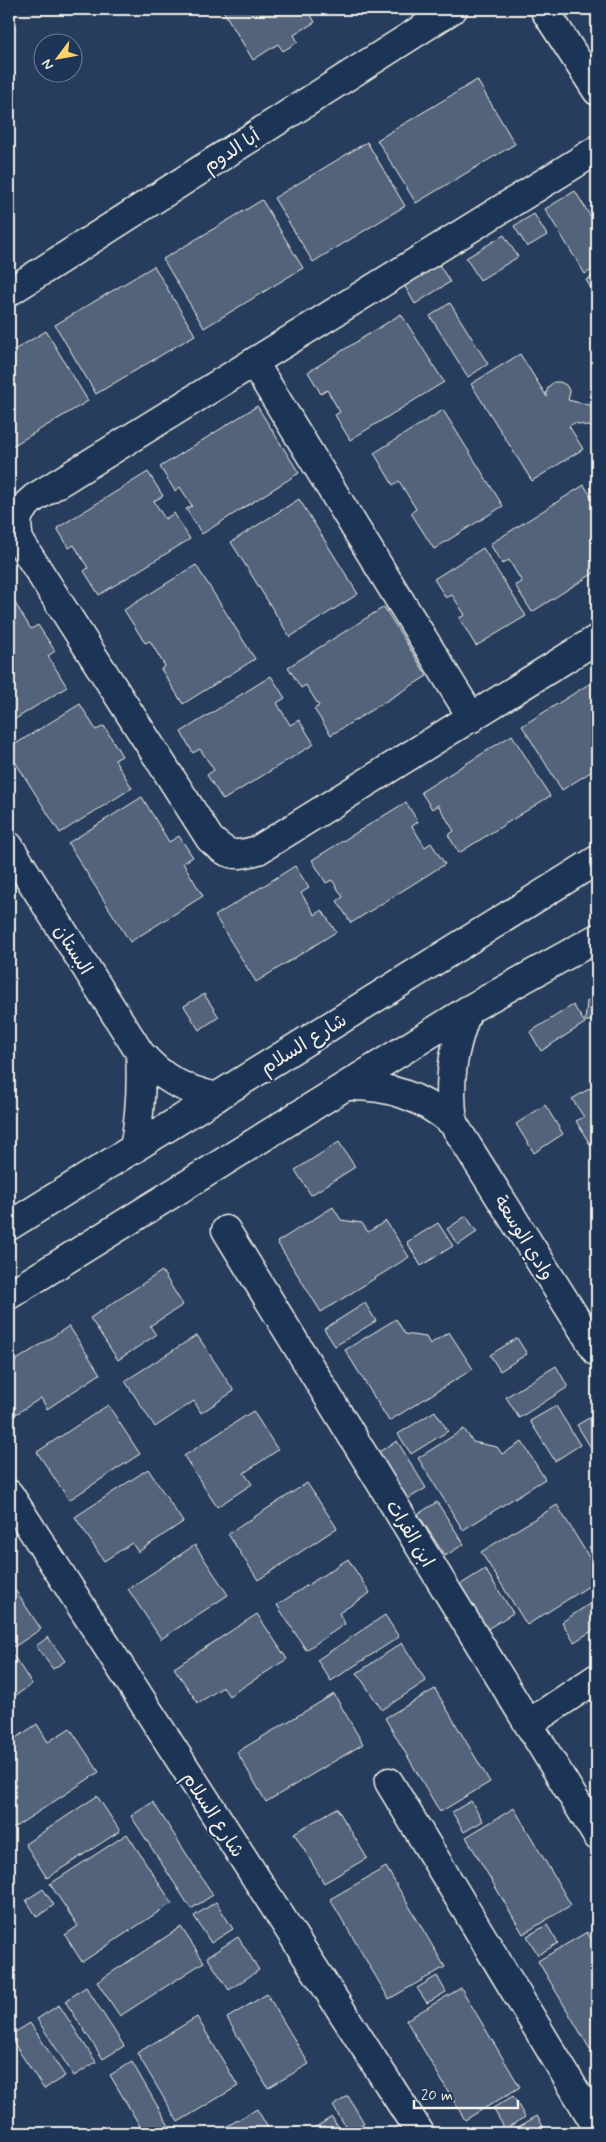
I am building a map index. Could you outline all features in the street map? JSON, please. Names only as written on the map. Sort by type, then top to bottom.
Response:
[{"type":"street","name":"أبا الدوم","points":[[9,292],[453,9]]},
{"type":"street","points":[[544,9],[597,91]]},
{"type":"street","points":[[597,150],[34,498],[22,508],[16,524],[19,540],[210,839],[225,853],[241,855],[258,850],[597,639]]},
{"type":"street","points":[[254,363],[472,718]]},
{"type":"street","name":"البستان","points":[[9,846],[140,1053],[155,1070],[174,1083],[194,1092],[216,1097]]},
{"type":"street","name":"شارع السلام","points":[[9,1226],[597,860]]},
{"type":"street","points":[[9,1294],[468,1010],[591,947]]},
{"type":"street","name":"وادي الوسعة","points":[[453,1123],[450,1094],[451,1065],[458,1037],[468,1010]]},
{"type":"street","name":"البستان","points":[[134,1149],[140,1118],[142,1085],[140,1053]]},
{"type":"street","name":"وادي الوسعة","points":[[346,1086],[366,1085],[405,1093],[422,1101],[453,1123],[597,1352]]},
{"type":"street","name":"ابن الفرات","points":[[226,1230],[597,1836]]},
{"type":"street","name":"شارع السلام","points":[[9,1494],[420,2133]]},
{"type":"street","points":[[528,1724],[597,1678]]},
{"type":"street","points":[[389,1782],[597,2127]]},
{"type":"building","points":[[222,9],[307,9],[315,22],[294,35],[298,42],[283,51],[278,44],[253,60]]},
{"type":"building","points":[[477,80],[515,144],[416,203],[377,140]]},
{"type":"building","points":[[367,142],[405,206],[313,262],[274,198]]},
{"type":"building","points":[[575,191],[597,227],[597,267],[585,274],[545,209]]},
{"type":"building","points":[[262,200],[303,268],[204,328],[163,259]]},
{"type":"building","points":[[534,214],[547,235],[527,247],[514,226]]},
{"type":"building","points":[[504,235],[518,257],[480,280],[466,258]]},
{"type":"building","points":[[438,263],[450,282],[415,304],[404,285]]},
{"type":"building","points":[[154,266],[195,335],[96,394],[55,325]]},
{"type":"building","points":[[597,273],[597,298],[586,280]]},
{"type":"building","points":[[450,303],[488,364],[468,377],[430,316]]},
{"type":"building","points":[[401,314],[444,382],[350,440],[335,415],[340,412],[327,390],[321,394],[308,372]]},
{"type":"building","points":[[46,331],[88,401],[9,448],[9,353]]},
{"type":"building","points":[[520,354],[547,397],[546,393],[549,386],[554,382],[560,382],[566,385],[570,392],[568,400],[597,407],[597,428],[574,423],[569,426],[583,449],[532,481],[471,384]]},
{"type":"building","points":[[257,406],[299,473],[202,534],[186,509],[192,506],[180,487],[175,491],[160,467]]},
{"type":"building","points":[[443,410],[503,506],[434,549],[411,513],[416,509],[399,481],[393,485],[374,453]]},
{"type":"building","points":[[148,472],[163,496],[154,501],[165,519],[174,513],[190,539],[99,595],[84,571],[88,568],[74,545],[69,548],[57,528]]},
{"type":"building","points":[[584,485],[597,506],[593,511],[597,518],[597,571],[532,612],[515,585],[522,582],[509,560],[502,564],[490,544]]},
{"type":"building","points":[[299,499],[358,594],[290,637],[231,542]]},
{"type":"building","points":[[483,548],[526,616],[476,646],[459,618],[465,615],[452,595],[446,598],[434,579]]},
{"type":"building","points":[[196,565],[255,659],[183,704],[161,669],[165,666],[150,641],[145,643],[124,610]]},
{"type":"building","points":[[10,595],[31,629],[38,625],[55,651],[48,656],[67,687],[9,723]]},
{"type":"building","points":[[384,607],[427,676],[331,735],[314,709],[319,706],[306,685],[301,688],[288,667]]},
{"type":"building","points":[[271,676],[285,698],[277,703],[290,725],[299,720],[314,744],[223,800],[207,775],[214,770],[200,749],[193,753],[181,732]]},
{"type":"building","points":[[597,679],[597,768],[562,790],[522,726]]},
{"type":"building","points":[[80,704],[96,730],[104,726],[122,756],[115,760],[132,788],[60,833],[9,752],[9,748]]},
{"type":"building","points":[[512,735],[550,796],[459,853],[448,835],[454,831],[438,805],[432,809],[421,792]]},
{"type":"building","points":[[142,797],[169,842],[179,836],[193,857],[183,863],[203,896],[130,942],[68,843]]},
{"type":"building","points":[[406,802],[418,822],[412,826],[425,847],[431,843],[445,864],[351,923],[337,901],[343,897],[332,880],[326,883],[312,860]]},
{"type":"building","points":[[295,866],[309,888],[301,893],[315,915],[322,910],[336,932],[256,982],[215,916]]},
{"type":"building","points":[[204,994],[219,1017],[199,1030],[184,1006]]},
{"type":"building","points":[[587,1001],[597,1002],[597,1021],[585,1021]]},
{"type":"building","points":[[573,1005],[585,1023],[541,1051],[530,1032]]},
{"type":"building","points":[[597,1084],[597,1142],[591,1146],[576,1121],[584,1117],[572,1099]]},
{"type":"building","points":[[545,1105],[563,1134],[534,1153],[516,1124]]},
{"type":"building","points":[[339,1142],[355,1167],[311,1195],[295,1170]]},
{"type":"building","points":[[333,1207],[341,1220],[362,1223],[368,1232],[386,1221],[409,1257],[321,1312],[277,1242]]},
{"type":"building","points":[[466,1216],[477,1232],[458,1245],[447,1229]]},
{"type":"building","points":[[438,1223],[453,1246],[421,1266],[407,1242]]},
{"type":"building","points":[[162,1271],[183,1305],[150,1326],[156,1335],[118,1360],[90,1318]]},
{"type":"building","points":[[365,1303],[376,1321],[335,1346],[324,1329]]},
{"type":"building","points":[[396,1319],[405,1334],[426,1337],[430,1344],[449,1332],[473,1369],[389,1421],[345,1350]]},
{"type":"building","points":[[69,1326],[100,1374],[47,1409],[41,1398],[16,1414],[9,1403],[9,1365]]},
{"type":"building","points":[[197,1335],[234,1391],[201,1413],[194,1401],[155,1427],[125,1381]]},
{"type":"building","points":[[517,1338],[527,1354],[500,1371],[490,1355]]},
{"type":"building","points":[[556,1366],[568,1387],[519,1418],[506,1397]]},
{"type":"building","points":[[108,1405],[140,1454],[69,1500],[37,1452]]},
{"type":"building","points":[[556,1406],[580,1445],[555,1461],[530,1421]]},
{"type":"building","points":[[253,1411],[278,1450],[244,1473],[252,1484],[217,1507],[184,1456]]},
{"type":"building","points":[[435,1411],[448,1431],[411,1454],[398,1434]]},
{"type":"building","points":[[589,1418],[597,1431],[596,1456],[577,1425]]},
{"type":"building","points":[[464,1429],[473,1442],[497,1447],[502,1454],[522,1442],[545,1479],[463,1530],[418,1458]]},
{"type":"building","points":[[397,1441],[426,1488],[406,1500],[377,1453]]},
{"type":"building","points":[[148,1469],[183,1522],[138,1552],[132,1543],[104,1561],[75,1517]]},
{"type":"building","points":[[307,1483],[337,1528],[258,1580],[228,1534]]},
{"type":"building","points":[[437,1502],[464,1544],[445,1556],[418,1514]]},
{"type":"building","points":[[557,1505],[597,1570],[597,1581],[527,1625],[481,1552]]},
{"type":"building","points":[[597,1542],[597,1560],[589,1547]]},
{"type":"building","points":[[195,1545],[228,1595],[161,1639],[128,1589]]},
{"type":"building","points":[[348,1559],[370,1593],[339,1613],[345,1624],[306,1650],[277,1605]]},
{"type":"building","points":[[485,1569],[513,1613],[486,1630],[458,1586]]},
{"type":"building","points":[[9,1581],[41,1629],[14,1647],[9,1638]]},
{"type":"building","points":[[597,1599],[597,1628],[574,1642],[562,1622]]},
{"type":"building","points":[[257,1614],[287,1659],[229,1696],[223,1687],[198,1703],[174,1668]]},
{"type":"building","points":[[385,1615],[399,1637],[331,1681],[317,1660]]},
{"type":"building","points":[[48,1637],[65,1661],[53,1669],[36,1646]]},
{"type":"building","points":[[402,1643],[426,1681],[382,1710],[357,1673]]},
{"type":"building","points":[[13,1655],[32,1684],[9,1700],[9,1658]]},
{"type":"building","points":[[435,1689],[490,1782],[440,1812],[385,1718]]},
{"type":"building","points":[[334,1694],[363,1744],[266,1802],[237,1752]]},
{"type":"building","points":[[37,1724],[48,1742],[70,1728],[99,1772],[9,1831],[9,1733],[13,1740]]},
{"type":"building","points":[[97,1796],[120,1831],[47,1878],[25,1844]]},
{"type":"building","points":[[471,1801],[483,1821],[464,1832],[452,1812]]},
{"type":"building","points":[[153,1802],[213,1895],[191,1909],[131,1816]]},
{"type":"building","points":[[337,1808],[367,1858],[324,1883],[294,1833]]},
{"type":"building","points":[[514,1808],[571,1905],[523,1934],[466,1837]]},
{"type":"building","points":[[127,1834],[172,1903],[82,1962],[65,1935],[78,1926],[50,1884]]},
{"type":"building","points":[[386,1867],[445,1967],[389,1999],[330,1899]]},
{"type":"building","points":[[43,1889],[54,1905],[37,1917],[26,1900]]},
{"type":"building","points":[[216,1902],[233,1929],[211,1943],[194,1916]]},
{"type":"building","points":[[547,1925],[558,1943],[538,1955],[527,1936]]},
{"type":"building","points":[[181,1927],[204,1962],[120,2016],[97,1982]]},
{"type":"building","points":[[587,1932],[597,1949],[597,2054],[594,2056],[538,1961]]},
{"type":"building","points":[[238,1937],[259,1970],[229,1990],[207,1957]]},
{"type":"building","points":[[437,1976],[446,1992],[427,2003],[417,1988]]},
{"type":"building","points":[[86,1987],[124,2046],[103,2059],[65,2001]]},
{"type":"building","points":[[461,1988],[520,2087],[465,2120],[406,2020]]},
{"type":"building","points":[[267,1994],[309,2064],[268,2088],[227,2018]]},
{"type":"building","points":[[59,2005],[96,2062],[74,2076],[37,2019]]},
{"type":"building","points":[[197,2017],[238,2086],[178,2122],[137,2053]]},
{"type":"building","points":[[30,2023],[65,2076],[44,2089],[9,2036]]},
{"type":"building","points":[[132,2062],[173,2133],[144,2133],[110,2075]]},
{"type":"building","points":[[348,2096],[364,2123],[349,2132],[333,2106]]},
{"type":"building","points":[[513,2096],[525,2117],[505,2129],[493,2108]]},
{"type":"building","points":[[257,2109],[271,2133],[215,2133]]},
{"type":"building","points":[[537,2116],[547,2133],[508,2133]]},
{"type":"building","points":[[332,2117],[341,2133],[310,2133],[309,2131]]}]
